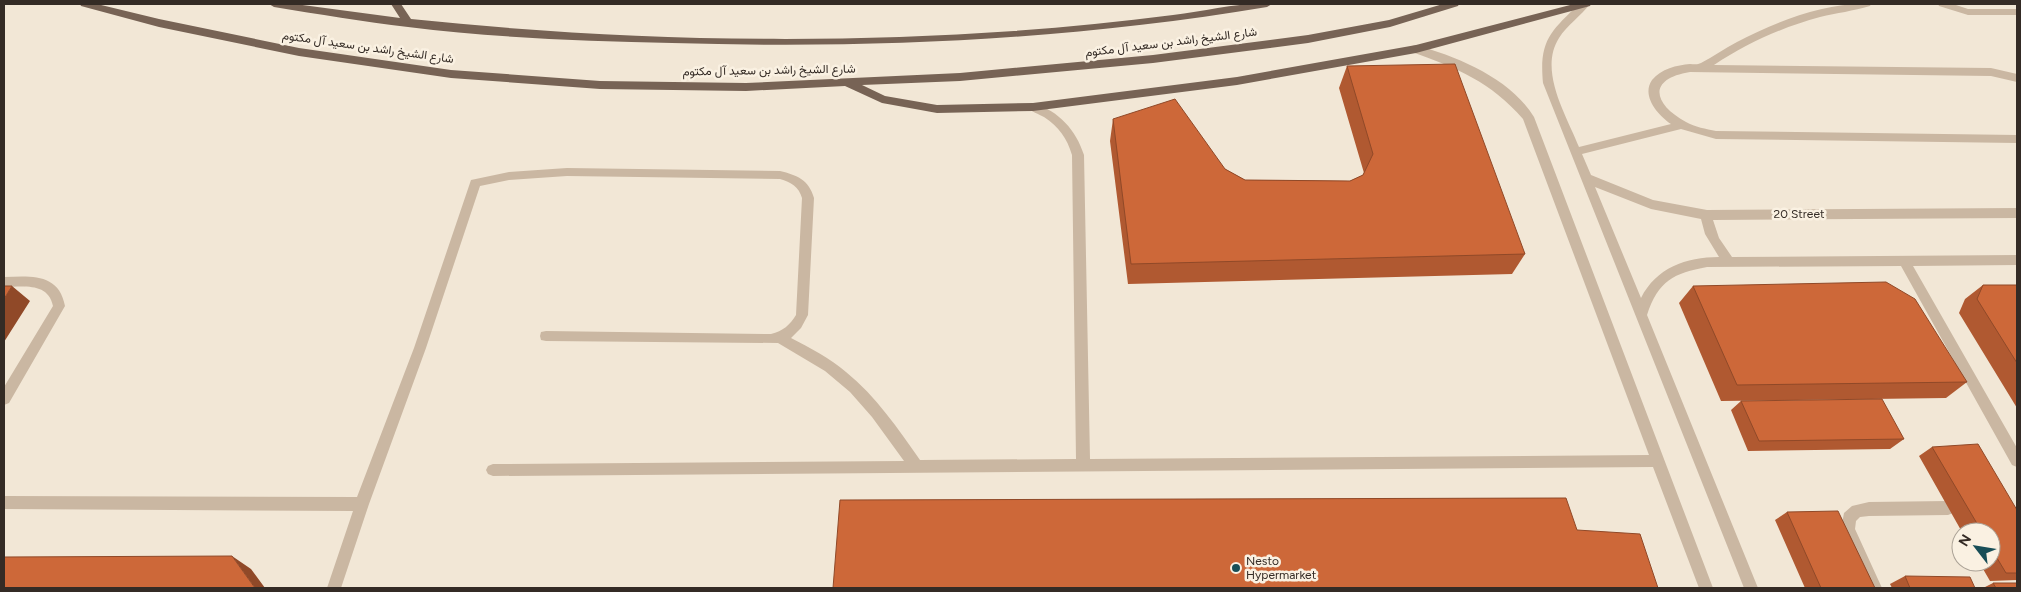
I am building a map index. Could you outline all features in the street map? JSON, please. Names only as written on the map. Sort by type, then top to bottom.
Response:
[{"type":"main road","name":"شارع الشيخ راشد بن سعيد آل مكتوم","points":[[85,4],[159,23],[290,50],[451,74],[600,85],[746,87],[960,77],[1098,65],[1308,39],[1390,23],[1454,4]]},
{"type":"main road","name":"شارع الشيخ راشد بن سعيد آل مكتوم","points":[[274,4],[409,24],[490,32],[658,40],[891,40],[1073,30],[1163,20],[1267,4]]},
{"type":"main road","points":[[396,4],[409,24]]},
{"type":"main road","points":[[847,83],[882,99],[937,109],[1033,107],[1237,81],[1416,49],[1586,4]]},
{"type":"street","points":[[1586,4],[1553,37],[1547,49],[1545,62],[1551,91],[1751,588]]},
{"type":"street","points":[[1701,68],[1730,49],[1761,33],[1796,20],[1866,4]]},
{"type":"street","points":[[1943,4],[1968,12],[2017,12]]},
{"type":"street","points":[[1416,49],[1464,66],[1484,76],[1516,102],[1528,117],[1706,588]]},
{"type":"street","points":[[2017,78],[1992,72],[1675,69],[1663,74],[1656,82],[1654,92],[1658,104],[1667,115],[1682,125],[1698,132],[1716,135],[2017,139]]},
{"type":"street","points":[[1033,107],[1049,114],[1062,124],[1070,133],[1078,155],[1083,466]]},
{"type":"street","points":[[1575,152],[1682,125]]},
{"type":"street","points":[[334,588],[362,504],[420,348],[475,183],[509,176],[567,172],[780,175],[792,177],[801,183],[806,190],[808,198],[802,315],[791,331],[780,338],[546,336]]},
{"type":"street","name":"20 Street","points":[[1586,178],[1651,204],[1707,215],[2017,213]]},
{"type":"street","points":[[1707,215],[1712,238],[1729,262]]},
{"type":"street","points":[[1904,260],[2017,461]]},
{"type":"street","points":[[1641,315],[1646,298],[1655,284],[1668,273],[1686,266],[1707,262],[2017,260]]},
{"type":"street","points":[[4,282],[48,285],[55,290],[59,297],[59,306],[4,399]]},
{"type":"street","points":[[780,338],[831,368],[862,397],[890,429],[916,466]]},
{"type":"street","points":[[493,470],[1658,461]]},
{"type":"street","points":[[4,503],[362,504]]},
{"type":"street","points":[[1875,588],[1848,529],[1849,518],[1857,511],[1869,509],[1948,508]]},
{"type":"building","points":[[1455,64],[1525,254],[1131,264],[1113,119],[1175,99],[1225,169],[1245,180],[1350,181],[1363,175],[1373,154],[1347,66]]},
{"type":"building","points":[[1886,282],[1915,299],[1967,382],[1737,385],[1693,286]]},
{"type":"building","points":[[1983,285],[2017,285],[2017,363],[1977,299]]},
{"type":"building","points":[[4,286],[12,286],[4,299]]},
{"type":"building","points":[[1882,399],[1904,439],[1759,441],[1741,401]]},
{"type":"building","points":[[1978,444],[2017,510],[2017,573],[2006,573],[2001,565],[2001,522],[1976,522],[1932,447]]},
{"type":"building","name":"Nesto Hypermarket","points":[[1566,498],[1577,530],[1640,534],[1658,588],[833,588],[840,500]]},
{"type":"building","points":[[1838,511],[1875,588],[1821,588],[1787,512]]},
{"type":"building","points":[[232,556],[255,588],[4,588],[4,557]]},
{"type":"building","points":[[1905,576],[1970,577],[1975,588],[1910,588]]},
{"type":"building","points":[[1993,583],[2017,583],[2017,588],[1996,588]]},
{"type":"place","name":"Nesto Hypermarket","points":[[1236,568]]}]
